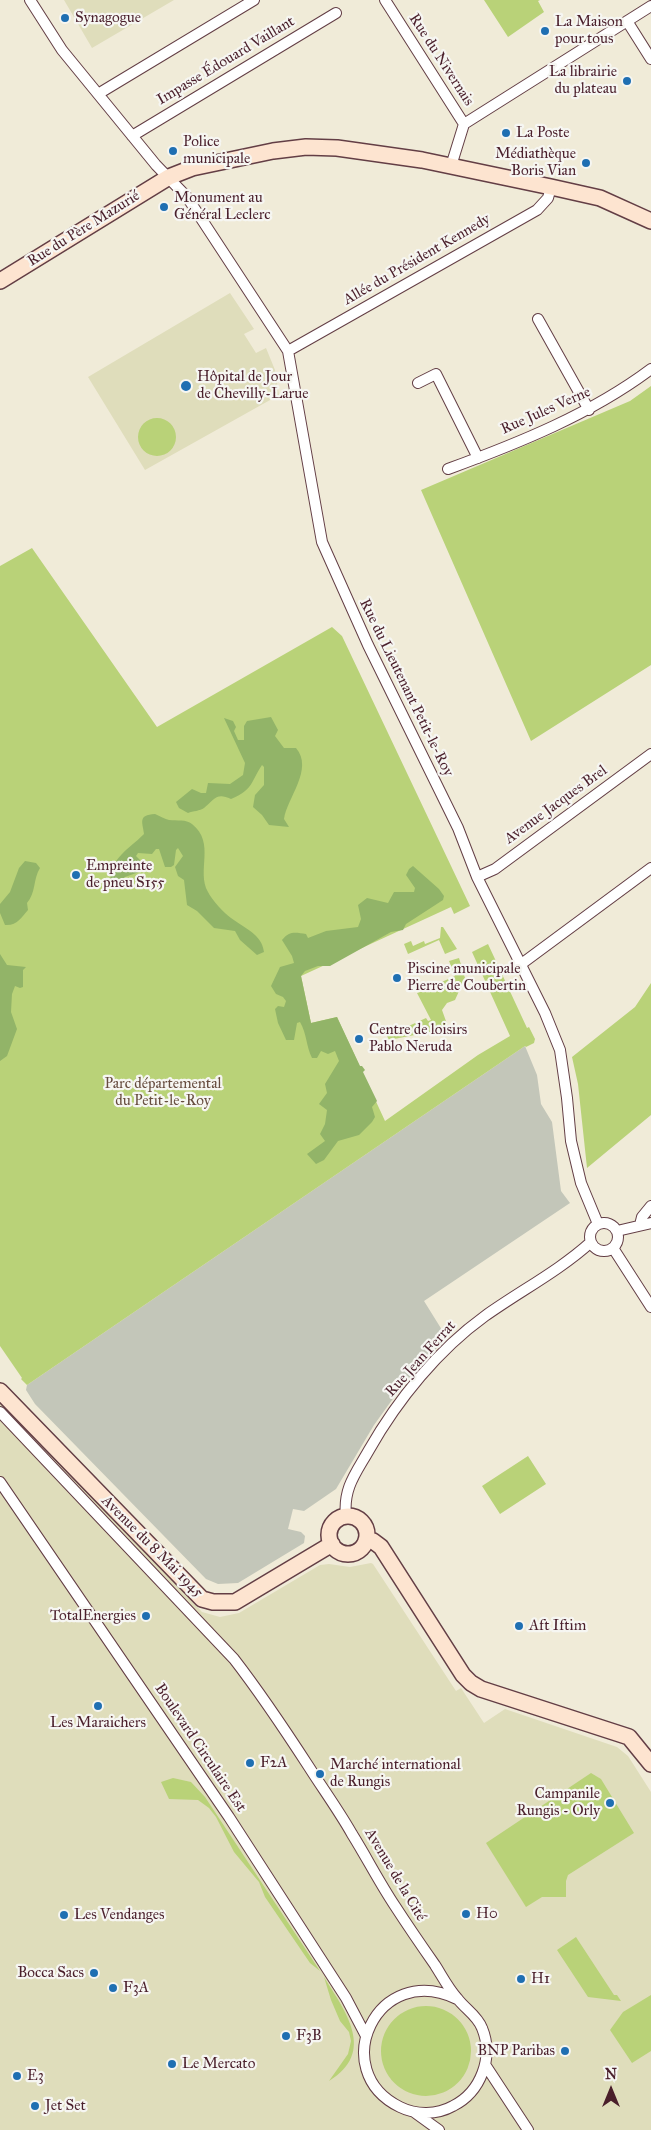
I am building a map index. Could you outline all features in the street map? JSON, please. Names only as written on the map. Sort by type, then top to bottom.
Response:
[{"type":"main road","name":"Rue du Père Mazurié","points":[[0,281],[168,177],[192,168],[272,151],[306,147],[337,148],[382,154],[551,187],[600,198],[651,221]]},
{"type":"main road","name":"Avenue du 8 Mai 1945","points":[[0,1392],[202,1599],[214,1602],[235,1602],[332,1544]]},
{"type":"main road","points":[[346,1516],[358,1519],[367,1534],[366,1540],[363,1546],[353,1553],[341,1552],[332,1544],[329,1534],[332,1524],[346,1516]]},
{"type":"main road","points":[[366,1540],[373,1541],[381,1547],[463,1675],[471,1683],[501,1696],[629,1737],[651,1764]]},
{"type":"street","name":"Rue du Lieutenant Petit-le-Roy","points":[[30,0],[62,50],[132,136],[187,197],[288,351],[322,542],[368,645],[458,828],[477,877],[560,1050],[571,1140],[581,1183],[598,1224]]},
{"type":"street","points":[[98,94],[254,0]]},
{"type":"street","name":"Rue du Nivernais","points":[[385,0],[464,124],[451,166]]},
{"type":"street","points":[[464,124],[651,6]]},
{"type":"street","name":"Impasse Édouard Vaillant","points":[[132,136],[336,13]]},
{"type":"street","points":[[626,21],[651,58]]},
{"type":"street","name":"Allée du Président Kennedy","points":[[288,351],[537,210],[548,198],[551,187]]},
{"type":"street","points":[[538,319],[589,410]]},
{"type":"street","name":"Rue Jules Verne","points":[[448,468],[478,458],[589,410],[627,387],[651,369]]},
{"type":"street","points":[[418,383],[436,374],[478,458]]},
{"type":"street","name":"Avenue Jacques Brel","points":[[477,877],[495,869],[651,754]]},
{"type":"street","points":[[520,965],[651,868]]},
{"type":"street","points":[[640,1225],[642,1217],[651,1206]]},
{"type":"street","points":[[617,1231],[651,1223]]},
{"type":"street","points":[[598,1224],[611,1225],[617,1231],[618,1240],[613,1248],[601,1251],[591,1242],[590,1234],[598,1224]]},
{"type":"street","name":"Rue Jean Ferrat","points":[[346,1516],[345,1501],[351,1480],[388,1419],[418,1380],[468,1329],[591,1242]]},
{"type":"street","points":[[613,1248],[651,1307]]},
{"type":"street","name":"Avenue de la Cité","points":[[0,1412],[234,1659],[265,1701],[353,1834],[394,1906],[458,1999]]},
{"type":"street","name":"Boulevard Circulaire Est","points":[[0,1482],[234,1824],[346,1998],[366,2036]]},
{"type":"street","points":[[413,2112],[442,2111],[459,2104],[478,2083],[486,2066],[487,2047],[482,2028],[472,2012],[458,1999],[447,1994],[425,1990],[403,1995],[393,2000],[376,2015],[366,2036],[365,2060],[374,2084],[392,2103],[413,2112],[439,2130]]},
{"type":"street","points":[[486,2066],[528,2130]]},
{"type":"shaded area","points":[[64,0],[174,0],[92,48]]},
{"type":"shaded area","name":"Hôpital de Jour de Chevilly-Larue","points":[[230,293],[254,329],[244,334],[256,353],[266,348],[275,370],[279,395],[145,470],[88,377]]},
{"type":"shaded area","points":[[525,1046],[537,1075],[541,1104],[552,1122],[561,1191],[570,1203],[424,1301],[447,1338],[420,1365],[392,1400],[374,1425],[336,1489],[304,1511],[293,1509],[288,1529],[301,1532],[305,1536],[304,1543],[238,1583],[218,1584],[206,1579],[35,1404],[26,1390],[27,1385]]},
{"type":"shaded area","name":"Marché international de Rungis","points":[[0,1401],[96,1499],[202,1612],[220,1617],[239,1613],[320,1565],[329,1564],[350,1567],[371,1563],[456,1691],[461,1688],[484,1723],[505,1709],[617,1747],[628,1756],[651,1792],[651,2130],[0,2130]]},
{"type":"green space","points":[[484,0],[540,0],[538,1],[544,12],[508,37]]},
{"type":"green space","points":[[651,386],[651,665],[531,741],[421,490],[630,401]]},
{"type":"green space","points":[[157,418],[170,424],[176,437],[170,450],[157,456],[144,450],[138,437],[144,424]]},
{"type":"green space","name":"Parc départemental du Petit-le-Roy","points":[[32,548],[157,727],[332,627],[342,636],[470,906],[454,914],[451,907],[301,976],[311,1023],[337,1017],[385,1121],[478,1055],[510,1036],[472,952],[488,944],[527,1028],[529,1027],[535,1039],[534,1043],[525,1046],[27,1385],[21,1379],[0,1346],[0,566]]},
{"type":"green space","points":[[271,717],[278,730],[275,736],[284,748],[296,748],[301,756],[301,774],[284,819],[289,827],[269,825],[253,807],[255,795],[264,785],[264,767],[262,765],[248,789],[231,799],[222,796],[213,800],[202,809],[188,813],[179,808],[176,802],[192,789],[206,793],[208,783],[230,784],[243,775],[245,763],[224,718],[233,721],[236,727],[234,731],[238,740],[244,740],[244,726],[247,721]]},
{"type":"green space","points":[[155,814],[169,820],[190,822],[199,832],[203,840],[204,875],[208,892],[225,913],[256,936],[263,946],[264,952],[257,955],[240,940],[235,931],[214,928],[197,911],[187,905],[184,880],[178,876],[175,867],[183,856],[178,848],[174,865],[171,867],[165,867],[159,849],[156,849],[152,854],[138,853],[136,856],[140,860],[139,872],[125,877],[119,882],[110,882],[111,873],[117,860],[144,834],[143,818]]},
{"type":"green space","points":[[25,861],[36,863],[40,868],[32,895],[27,903],[28,910],[16,923],[5,925],[0,913],[0,904],[10,892],[19,868]]},
{"type":"green space","points":[[413,866],[439,889],[444,896],[443,900],[406,924],[403,930],[391,932],[330,966],[318,966],[305,971],[301,976],[311,1023],[337,1017],[360,1066],[365,1070],[363,1072],[377,1101],[372,1107],[375,1117],[372,1122],[359,1135],[338,1141],[324,1160],[316,1164],[307,1154],[325,1141],[320,1134],[325,1124],[327,1110],[319,1104],[327,1093],[325,1084],[339,1061],[335,1051],[328,1054],[321,1051],[317,1058],[312,1058],[300,1022],[297,1023],[294,1040],[286,1040],[278,1023],[275,1009],[278,1006],[284,1007],[286,1001],[283,997],[276,994],[271,986],[280,967],[294,963],[282,940],[292,933],[306,934],[308,938],[326,931],[358,927],[361,919],[358,905],[367,898],[388,903],[394,892],[414,892],[415,888],[406,875]]},
{"type":"green space","points":[[441,927],[443,927],[457,949],[445,954],[439,940],[408,954],[404,944],[411,941],[413,946],[424,941],[425,944],[440,938]]},
{"type":"green space","points":[[0,954],[7,965],[26,967],[23,970],[23,987],[15,986],[12,994],[11,1012],[17,1029],[7,1056],[0,1061]]},
{"type":"green space","points":[[459,958],[465,978],[455,1000],[447,1003],[442,1010],[447,1024],[445,1029],[389,1040],[387,1036],[426,1018],[428,1021],[431,1020],[417,993],[455,976],[449,961]]},
{"type":"green space","points":[[651,983],[651,1115],[587,1168],[578,1084],[572,1057],[635,1007]]},
{"type":"green space","points":[[528,1456],[546,1484],[500,1514],[482,1486]]},
{"type":"green space","points":[[591,1773],[601,1779],[634,1833],[568,1875],[566,1897],[542,1897],[526,1907],[486,1843]]},
{"type":"green space","points":[[173,1778],[191,1782],[205,1797],[320,1971],[310,1963],[265,1897],[259,1882],[234,1852],[216,1817],[209,1808],[198,1800],[169,1799],[161,1782]]},
{"type":"green space","points":[[576,1937],[614,1995],[617,1995],[621,2001],[588,1997],[557,1950]]},
{"type":"green space","points":[[324,1977],[347,2017],[354,2044],[351,2057],[343,2070],[329,2081],[348,2054],[351,2041],[349,2032],[340,2021],[331,2000]]},
{"type":"green space","points":[[651,1995],[651,2051],[632,2063],[610,2030],[623,2012]]},
{"type":"green space","points":[[426,2006],[443,2010],[458,2019],[467,2034],[471,2051],[467,2068],[458,2083],[443,2092],[426,2096],[409,2092],[394,2083],[385,2068],[381,2051],[385,2034],[394,2019],[409,2010]]},
{"type":"place","name":"Synagogue","points":[[65,18]]},
{"type":"place","name":"La Maison pour tous","points":[[545,31]]},
{"type":"place","name":"La librairie du plateau","points":[[627,81]]},
{"type":"place","name":"La Poste","points":[[506,133]]},
{"type":"place","name":"Police municipale","points":[[173,151]]},
{"type":"place","name":"Médiathèque Boris Vian","points":[[586,163]]},
{"type":"place","name":"Monument au Général Leclerc","points":[[164,207]]},
{"type":"place","name":"Hôpital de Jour de Chevilly-Larue","points":[[186,386]]},
{"type":"place","name":"Empreinte de pneu S155","points":[[76,875]]},
{"type":"place","name":"Piscine municipale Pierre de Coubertin","points":[[397,978]]},
{"type":"place","name":"Centre de loisirs Pablo Neruda","points":[[359,1039]]},
{"type":"place","name":"TotalEnergies","points":[[146,1616]]},
{"type":"place","name":"Aft Iftim","points":[[519,1626]]},
{"type":"place","name":"Les Maraichers","points":[[98,1706]]},
{"type":"place","name":"F2A","points":[[250,1763]]},
{"type":"place","name":"Marché international de Rungis","points":[[320,1774]]},
{"type":"place","name":"Campanile Rungis - Orly","points":[[610,1803]]},
{"type":"place","name":"H0","points":[[466,1914]]},
{"type":"place","name":"Les Vendanges","points":[[64,1915]]},
{"type":"place","name":"Bocca Sacs","points":[[94,1973]]},
{"type":"place","name":"H1","points":[[521,1979]]},
{"type":"place","name":"F3A","points":[[113,1988]]},
{"type":"place","name":"F3B","points":[[286,2036]]},
{"type":"place","name":"BNP Paribas","points":[[565,2051]]},
{"type":"place","name":"Le Mercato","points":[[172,2064]]},
{"type":"place","name":"E3","points":[[17,2076]]},
{"type":"place","name":"Jet Set","points":[[35,2106]]}]
